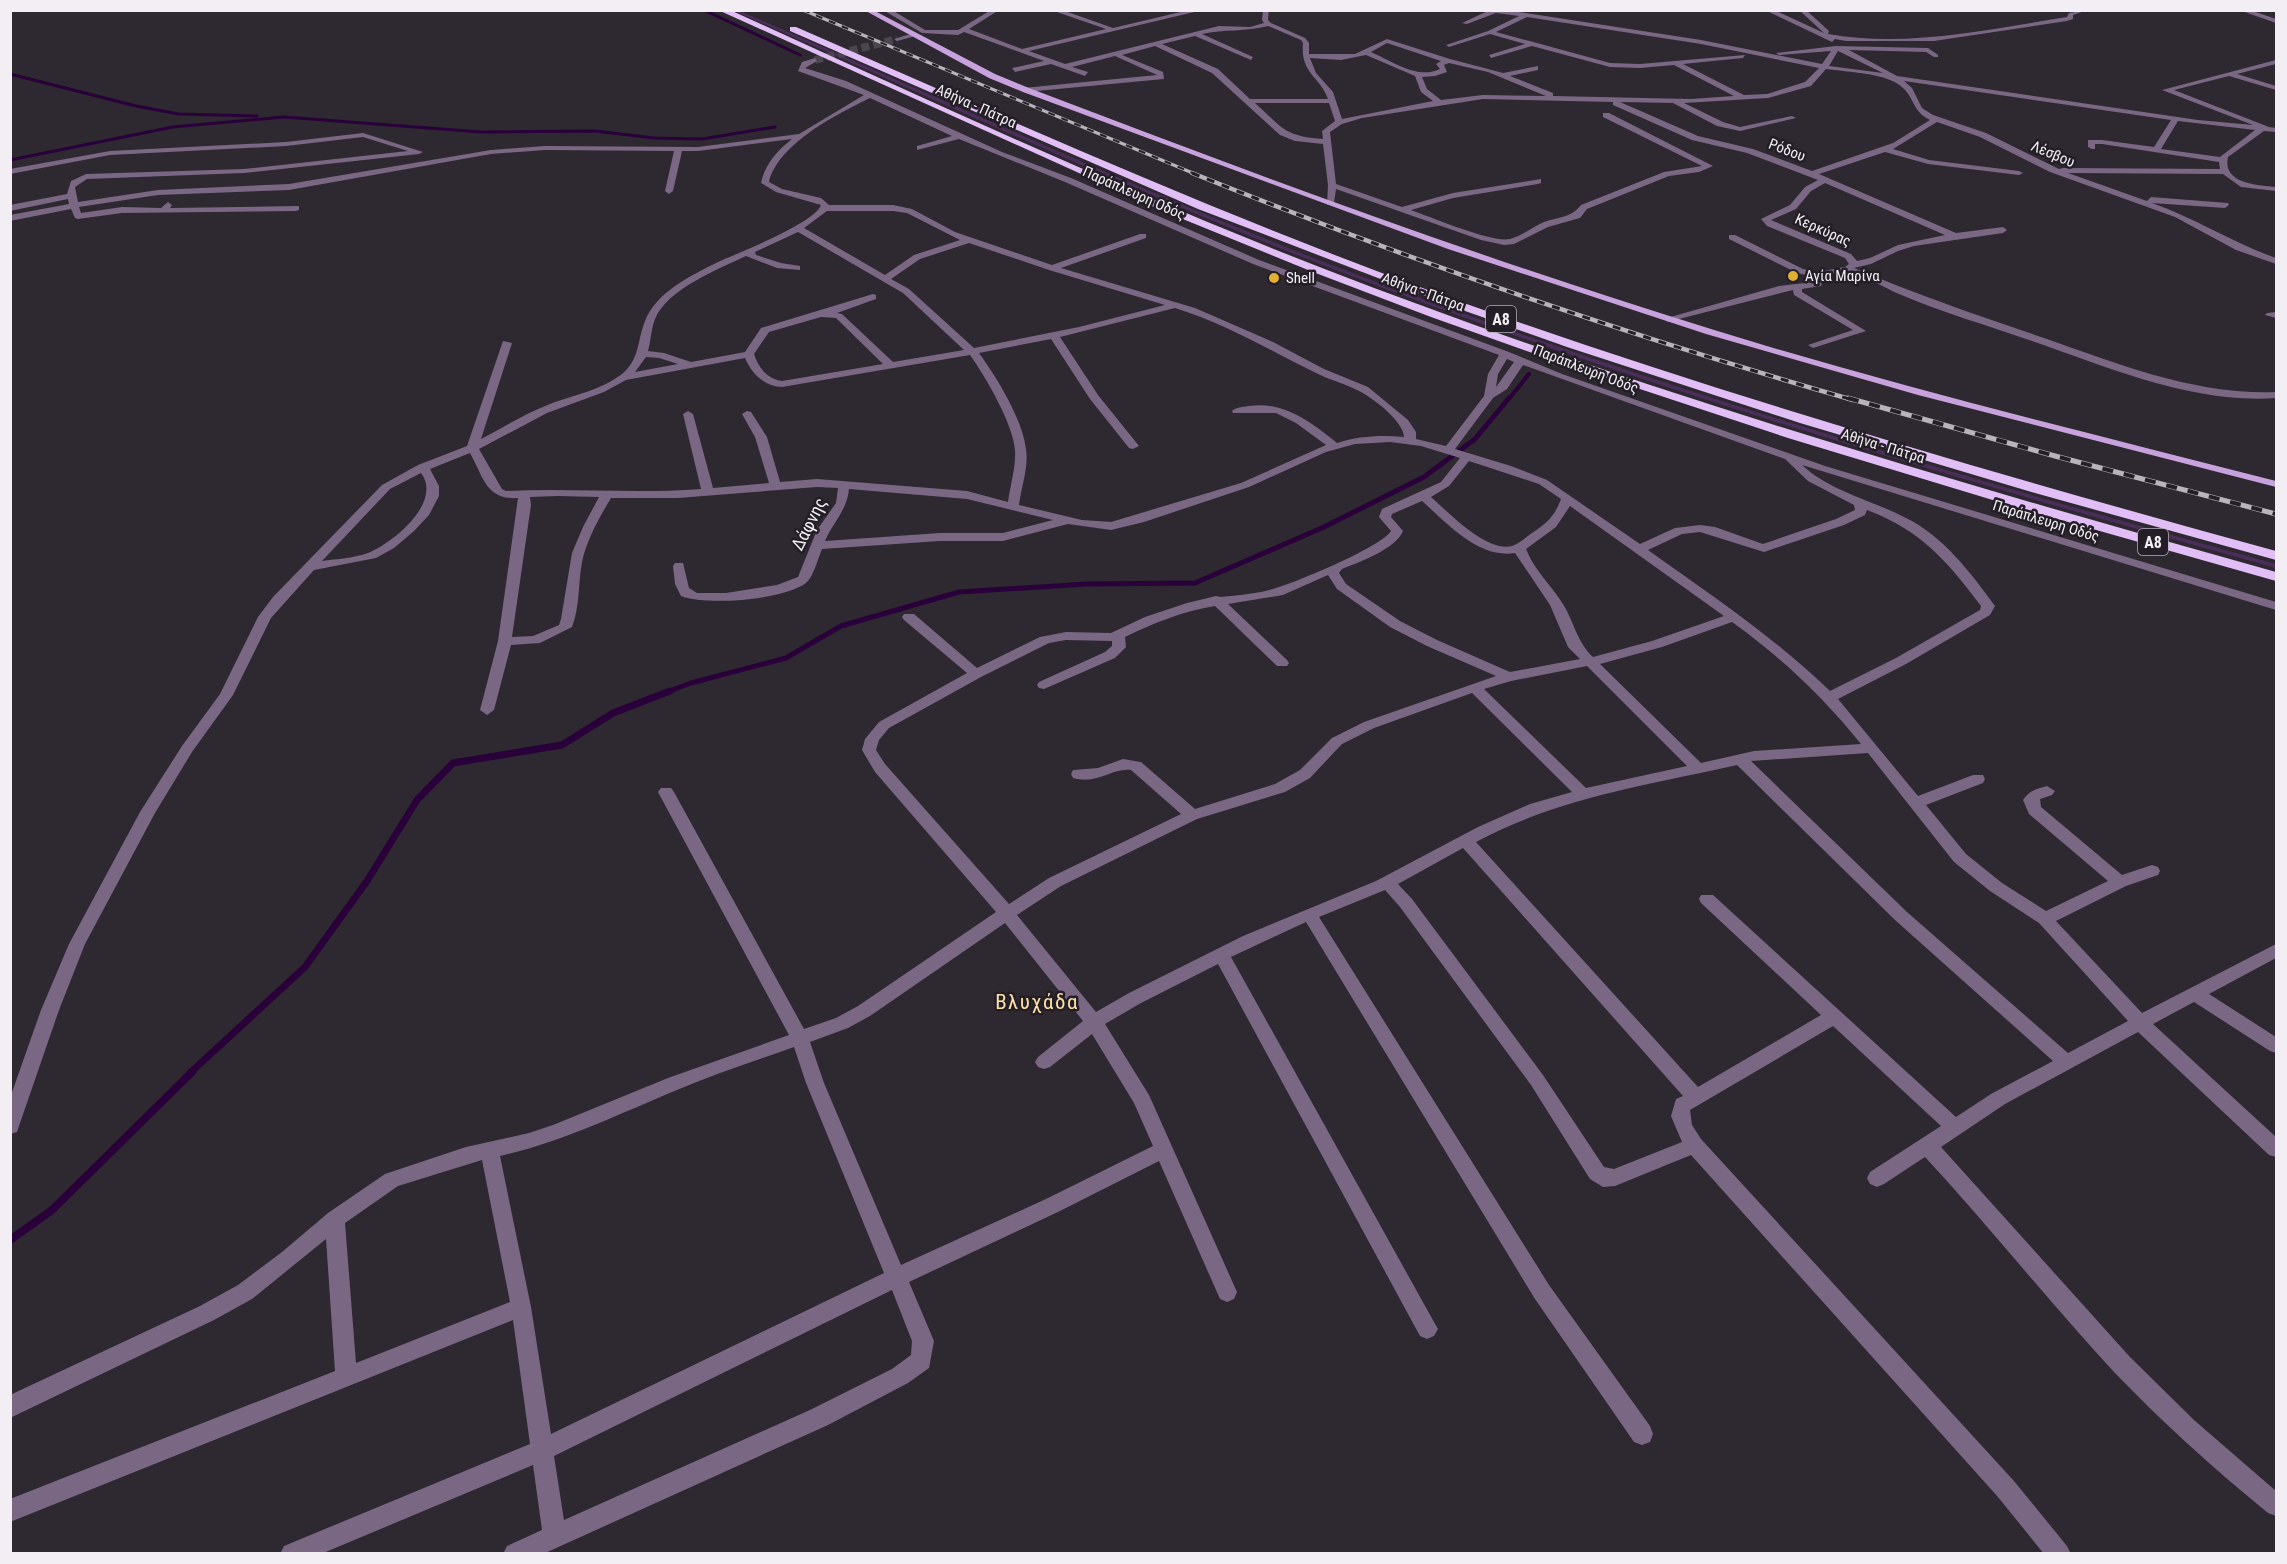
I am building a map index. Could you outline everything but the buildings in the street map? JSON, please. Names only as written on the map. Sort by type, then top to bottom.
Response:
[{"type":"highway","name":"Αθήνα - Πάτρα","points":[[722,10],[1194,219],[1319,271],[1425,310],[1578,364],[1804,439],[2277,577]]},
{"type":"highway","name":"Αθήνα - Πάτρα","points":[[752,10],[1144,181],[1315,252],[1417,290],[1594,351],[1835,429],[2277,556]]},
{"type":"main road","points":[[867,10],[992,76],[1026,90],[1330,203],[1671,320],[1870,379],[2277,484]]},
{"type":"street","points":[[886,10],[924,32],[963,31],[1085,74]]},
{"type":"street","points":[[923,40],[963,31],[996,10]]},
{"type":"street","points":[[1054,10],[1111,29]]},
{"type":"street","points":[[1020,51],[1200,10]]},
{"type":"street","points":[[1266,10],[1265,20],[1269,24],[1303,39],[1306,44],[1305,56],[1313,74],[1333,101],[1340,122]]},
{"type":"street","points":[[1768,10],[1834,38],[1951,38],[2072,18],[2070,15],[2084,10]]},
{"type":"street","points":[[1802,10],[1834,38]]},
{"type":"street","points":[[2242,10],[2277,21]]},
{"type":"street","points":[[1465,23],[1494,11],[1526,15],[1682,39],[1824,67],[2176,118],[2277,130]]},
{"type":"street","points":[[1449,45],[1490,32],[1526,15]]},
{"type":"street","points":[[1064,66],[1219,28],[1250,28],[1269,24]]},
{"type":"street","points":[[1490,32],[1610,65],[1640,66],[1836,48],[1928,50],[1936,56]]},
{"type":"street","points":[[1196,34],[1251,58]]},
{"type":"street","points":[[897,39],[914,35]]},
{"type":"street","points":[[1824,35],[1836,48]]},
{"type":"street","points":[[1305,56],[1343,58],[1366,52],[1381,42],[1387,41],[1448,61],[1474,65],[1504,75],[1558,99]]},
{"type":"street","points":[[1491,56],[1534,43]]},
{"type":"street","points":[[1156,44],[1206,66],[1290,137],[1305,141],[1328,142]]},
{"type":"street","points":[[1330,203],[1332,185],[1326,131],[1340,122],[1360,116],[1438,102],[1492,97],[1674,101],[1745,99],[1804,86],[1824,67],[1836,48]]},
{"type":"street","name":"Λέσβου","points":[[1836,48],[1853,54],[1896,78],[1908,88],[1922,112],[1935,119],[1983,135],[2053,170],[2178,215],[2226,242],[2277,261]]},
{"type":"street","points":[[1366,52],[1418,75],[1442,72],[1444,70],[1440,64],[1448,61]]},
{"type":"street","points":[[1026,90],[1161,77],[1160,74],[1115,54]]},
{"type":"street","name":"Παράπλευρη Οδός","points":[[815,60],[805,64],[801,69],[843,83],[1009,159],[1068,180],[1256,262],[1520,361],[1789,457],[2277,606]]},
{"type":"street","points":[[1015,70],[1050,62]]},
{"type":"street","points":[[1675,62],[1745,99]]},
{"type":"street","points":[[2263,130],[2265,127],[2249,119],[2167,92],[2169,88],[2277,62]]},
{"type":"street","points":[[1504,75],[1535,68]]},
{"type":"street","points":[[2229,74],[2277,88]]},
{"type":"street","points":[[1418,75],[1424,90],[1438,102]]},
{"type":"street","points":[[10,218],[145,194],[179,191],[268,190],[525,149],[679,149],[735,146],[798,136],[870,96]]},
{"type":"street","name":"Ρόδου","points":[[1607,100],[1695,138],[1767,156],[1953,236]]},
{"type":"street","points":[[1249,101],[1333,101]]},
{"type":"street","points":[[1674,101],[1720,124],[1740,129],[1792,118]]},
{"type":"street","points":[[1332,185],[1497,242],[1517,242],[1537,228],[1578,216],[1584,207],[1667,174],[1708,167],[1672,146],[1606,115]]},
{"type":"street","points":[[2156,150],[2176,118]]},
{"type":"street","points":[[1812,174],[1886,148],[1906,139],[1935,119]]},
{"type":"street","points":[[2092,147],[2091,142],[2094,142],[2222,160],[2263,130]]},
{"type":"street","points":[[10,172],[110,153],[276,145],[363,135],[418,152],[451,159]]},
{"type":"street","points":[[798,136],[766,174],[765,183],[778,190],[816,199],[825,204],[825,208]]},
{"type":"street","points":[[920,148],[959,136]]},
{"type":"street","points":[[1672,146],[1695,138]]},
{"type":"street","points":[[1886,148],[1932,162],[2019,173]]},
{"type":"street","points":[[669,191],[679,149]]},
{"type":"street","points":[[296,208],[122,210],[78,216],[70,196],[72,186],[77,180],[86,177],[244,171],[418,152]]},
{"type":"street","points":[[2222,160],[2225,172],[2239,184],[2277,189]]},
{"type":"street","points":[[1932,162],[1948,172]]},
{"type":"street","points":[[2053,170],[2225,172]]},
{"type":"street","points":[[1401,209],[1425,205],[1453,196],[1538,181]]},
{"type":"street","name":"Κερκύρας","points":[[1822,181],[1808,189],[1793,207],[1765,219],[1770,224],[1848,256],[1851,267],[1909,295],[2137,374],[2234,394],[2277,394]]},
{"type":"street","points":[[163,210],[179,191]]},
{"type":"street","points":[[10,208],[70,196]]},
{"type":"street","points":[[2134,200],[2226,205]]},
{"type":"street","points":[[624,377],[638,365],[644,354],[648,320],[653,311],[665,299],[708,271],[751,253],[798,228],[825,208],[893,208],[920,215],[947,232],[1052,268],[1176,305],[1218,321],[1364,390],[1380,400],[1404,422],[1410,432],[1410,441]]},
{"type":"street","points":[[798,228],[906,291],[973,352],[989,374],[1016,431],[1021,451],[1013,505]]},
{"type":"street","points":[[1732,237],[1800,271],[1819,275],[1871,263],[1898,248],[1953,236],[2003,230]]},
{"type":"street","points":[[1052,268],[1143,236]]},
{"type":"street","points":[[886,278],[917,257],[972,239]]},
{"type":"street","points":[[2252,253],[2277,251]]},
{"type":"street","points":[[751,253],[751,256],[765,262],[797,268]]},
{"type":"street","points":[[1671,320],[1779,289],[1818,284],[1819,275]]},
{"type":"street","points":[[1798,287],[1797,293],[1861,331],[1813,345]]},
{"type":"street","points":[[873,297],[824,314],[765,330],[749,354],[750,359],[773,384],[973,352],[1176,305]]},
{"type":"street","points":[[824,314],[839,316],[890,365]]},
{"type":"street","points":[[1054,334],[1094,397],[1133,447]]},
{"type":"street","points":[[507,343],[472,447],[497,491],[504,495],[558,492],[648,495],[775,485],[844,484],[952,492],[1101,526],[1131,522],[1245,485],[1334,446],[1372,440],[1410,441],[1449,450],[1534,477],[1567,498],[1775,648],[1830,697],[1960,858],[1990,882],[2045,919],[2140,1023],[2277,1149]]},
{"type":"street","points":[[644,354],[660,355],[690,364]]},
{"type":"street","points":[[10,1126],[50,1010],[77,944],[171,774],[236,678],[265,617],[278,600],[386,487],[404,475],[472,447],[533,415],[624,377],[749,354]]},
{"type":"street","points":[[1489,396],[1493,374],[1505,354]]},
{"type":"street","points":[[1449,450],[1489,396],[1503,387],[1520,361]]},
{"type":"street","points":[[1237,411],[1255,407],[1278,409],[1309,426],[1334,446]]},
{"type":"street","points":[[688,414],[708,492]]},
{"type":"street","points":[[747,414],[761,437],[775,485]]},
{"type":"street","points":[[1227,1292],[1142,1100],[1122,1065],[1094,1022],[977,876],[880,768],[869,750],[872,739],[884,725],[976,674],[1045,640],[1066,636],[1106,639],[1173,611],[1215,600],[1241,599],[1278,592],[1337,567],[1395,536],[1397,531],[1385,517],[1386,512],[1444,484],[1467,456]]},
{"type":"street","points":[[1789,457],[1798,470],[1809,478],[1915,528],[1938,548],[1988,606],[1985,612],[1901,661],[1830,697]]},
{"type":"street","points":[[312,566],[368,557],[380,552],[418,522],[430,508],[433,498],[430,475],[422,467]]},
{"type":"street","name":"Δάφνης","points":[[680,566],[681,585],[685,592],[693,596],[734,596],[774,591],[798,585],[803,579],[824,530],[842,503],[844,484]]},
{"type":"street","points":[[505,641],[535,640],[565,627],[570,617],[576,560],[584,536],[607,494]]},
{"type":"street","points":[[487,710],[505,641],[525,505],[524,495]]},
{"type":"street","points":[[1423,496],[1496,551],[1511,551],[1519,548],[1555,524],[1563,513],[1567,498]]},
{"type":"street","points":[[1638,550],[1666,534],[1692,527],[1718,532],[1753,547],[1764,548],[1840,522],[1860,512],[1860,503]]},
{"type":"street","points":[[817,545],[939,537],[1002,537],[1069,520]]},
{"type":"street","points":[[1519,548],[1522,559],[1554,599],[1568,626],[1575,647],[1698,768]]},
{"type":"street","points":[[1337,567],[1333,573],[1338,585],[1362,599],[1382,617],[1509,677]]},
{"type":"street","points":[[1215,600],[1282,663]]},
{"type":"street","points":[[909,617],[976,674]]},
{"type":"street","points":[[10,1407],[207,1313],[245,1292],[289,1259],[335,1219],[392,1180],[466,1155],[490,1151],[558,1131],[674,1083],[842,1023],[864,1011],[955,947],[1073,872],[1192,815],[1280,788],[1305,774],[1337,741],[1352,734],[1421,705],[1509,677],[1657,644],[1733,617]]},
{"type":"street","points":[[1044,685],[1110,655],[1119,646],[1118,635]]},
{"type":"street","points":[[1475,688],[1583,794]]},
{"type":"street","points":[[1044,1062],[1094,1022],[1308,914],[1387,882],[1465,840],[1535,808],[1583,794],[1740,759],[1870,748]]},
{"type":"street","points":[[1740,759],[1901,916],[2065,1062]]},
{"type":"street","points":[[1078,774],[1104,772],[1115,765],[1125,763],[1136,766],[1192,815]]},
{"type":"street","points":[[1917,802],[1978,779]]},
{"type":"street","points":[[2047,791],[2035,795],[2031,801],[2034,810],[2120,882]]},
{"type":"street","points":[[515,1554],[820,1417],[900,1376],[921,1361],[923,1341],[815,1083],[800,1038],[666,792]]},
{"type":"street","points":[[1465,840],[1696,1098]]},
{"type":"street","points":[[2045,919],[2120,882],[2152,871]]},
{"type":"street","points":[[1387,882],[1406,903],[1537,1080],[1597,1173],[1603,1178],[1615,1177],[1694,1145]]},
{"type":"street","points":[[1707,899],[1954,1128]]},
{"type":"street","points":[[1308,914],[1542,1292],[1642,1434]]},
{"type":"street","points":[[1877,1178],[1998,1099],[2194,993],[2273,954]]},
{"type":"street","points":[[1222,956],[1426,1329]]},
{"type":"street","points":[[2194,993],[2277,1046]]},
{"type":"street","points":[[1833,1017],[1683,1105],[1679,1117],[1694,1145],[2006,1489],[2059,1554]]},
{"type":"street","points":[[1926,1144],[1976,1197],[2103,1344],[2191,1433],[2224,1463],[2277,1505]]},
{"type":"street","points":[[292,1554],[542,1450],[1163,1150]]},
{"type":"street","points":[[490,1151],[521,1307],[555,1536]]},
{"type":"street","points":[[335,1219],[346,1377]]},
{"type":"street","points":[[10,1510],[521,1307]]},
{"type":"shaded area","points":[[734,11],[740,11],[1255,235],[1445,307],[1680,388],[1918,462],[2276,564],[2276,568],[2038,501],[1801,430],[1449,312],[1333,269],[1182,208]]},
{"type":"waterway","points":[[704,10],[800,55]]},
{"type":"waterway","points":[[10,74],[136,106],[179,114],[257,116]]},
{"type":"waterway","points":[[10,160],[173,127],[284,117],[481,132],[595,131],[654,138],[702,139],[775,127]]},
{"type":"waterway","points":[[1508,400],[1529,374]]},
{"type":"waterway","points":[[667,692],[691,683],[786,658],[841,626],[959,592],[1087,584],[1195,583],[1324,527],[1424,477],[1475,439],[1509,398]]},
{"type":"waterway","points":[[191,1072],[305,967],[367,881],[417,800],[453,763],[562,745],[613,713],[670,691]]},
{"type":"waterway","points":[[10,1240],[52,1210],[193,1071]]},
{"type":"tunnel","points":[[815,60],[897,39]]},
{"type":"railway","points":[[803,10],[1195,174]]},
{"type":"railway","points":[[1192,173],[1355,236],[1519,295],[1686,350],[1853,400]]},
{"type":"railway","points":[[1848,398],[2055,456],[2276,514]]},
{"type":"place","name":"Αγία Μαρίνα","points":[[1793,276]]},
{"type":"place","name":"Shell","points":[[1274,278]]},
{"type":"district","name":"Βλυχάδα","points":[[1037,1002]]}]
